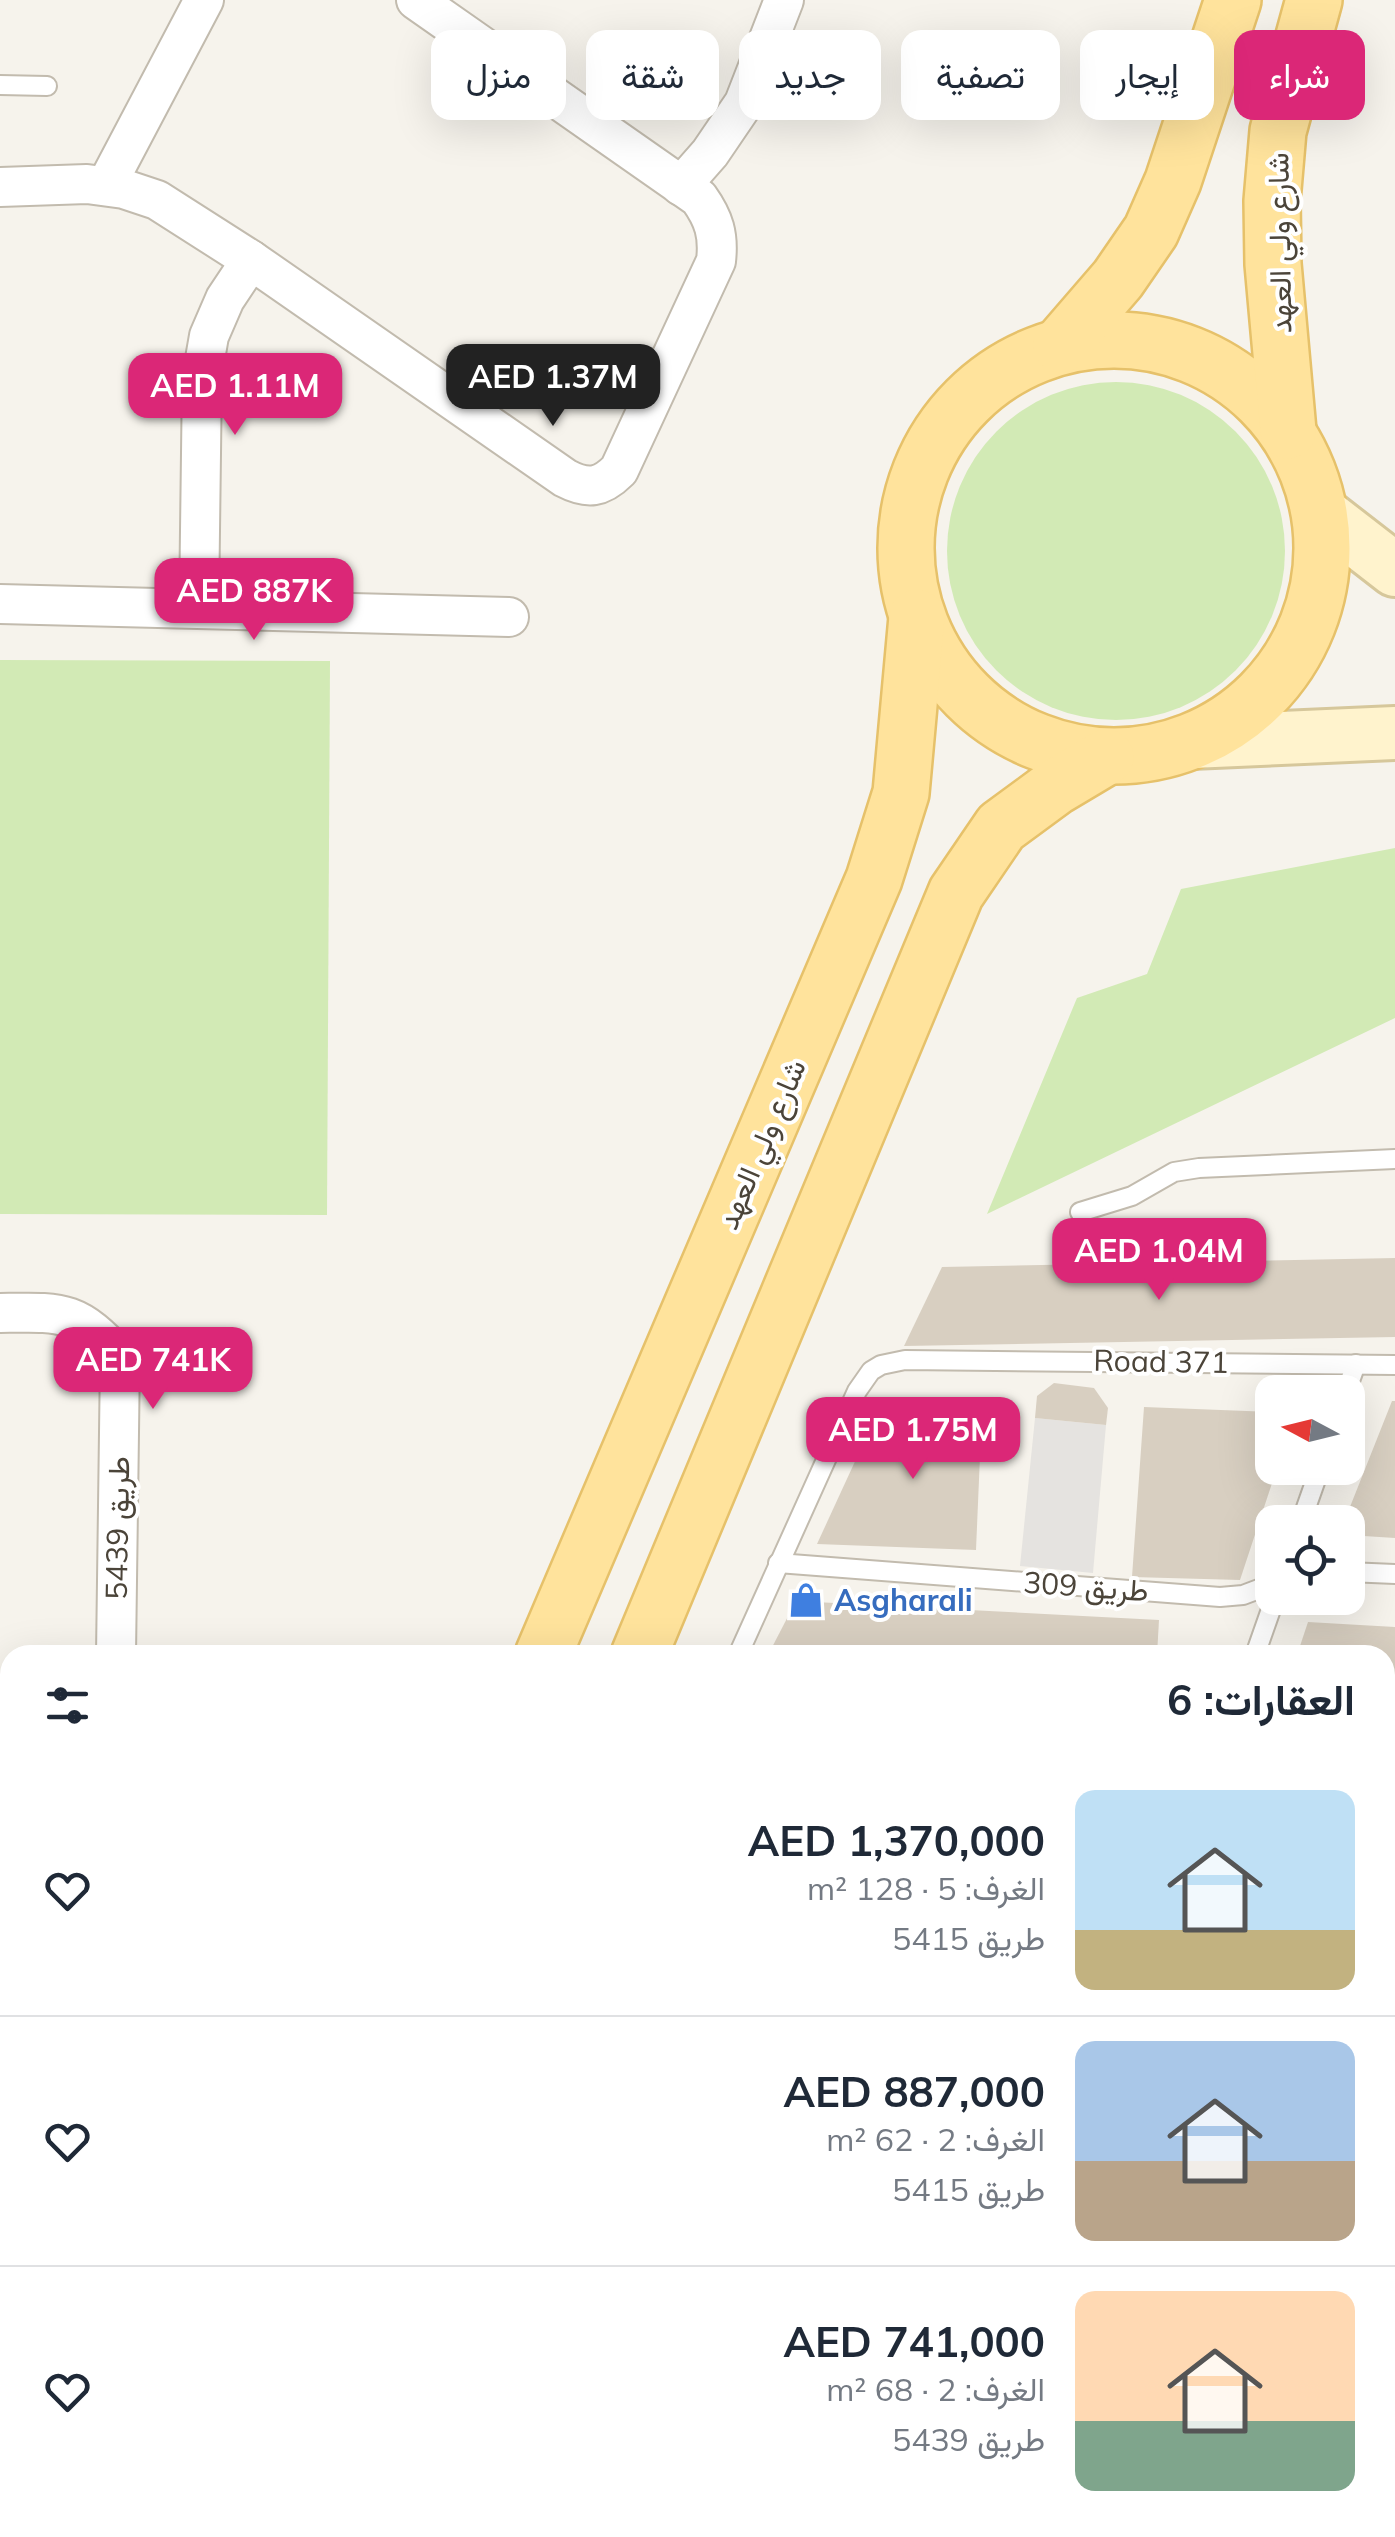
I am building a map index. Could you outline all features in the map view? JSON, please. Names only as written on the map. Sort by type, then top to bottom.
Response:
[{"type":"main road","points":[[1061,345],[1118,279],[1151,231],[1173,180],[1233,0]]},
{"type":"main road","name":"شارع ولي العهد","points":[[1288,431],[1272,264],[1272,201],[1278,131],[1314,0]]},
{"type":"main road","points":[[1191,742],[1232,720],[1268,688],[1296,649],[1314,606],[1322,558],[1320,511],[1308,469],[1288,431],[1244,383],[1188,352],[1125,338],[1061,345],[1008,367],[963,403],[930,450],[910,504],[906,561],[917,617],[946,672],[990,716],[1045,745],[1106,757],[1135,756],[1191,742],[1395,733]]},
{"type":"main road","points":[[1320,511],[1395,570]]},
{"type":"main road","name":"شارع ولي العهد","points":[[547,1645],[874,879],[901,793],[917,617]]},
{"type":"main road","points":[[644,1645],[956,893],[1001,827],[1054,788],[1106,757]]},
{"type":"street","points":[[106,186],[204,0]]},
{"type":"street","points":[[0,187],[106,186],[157,200],[251,260],[565,478],[584,487],[604,484],[620,470],[716,261],[718,238],[712,217],[699,198],[416,0]]},
{"type":"street","points":[[681,186],[710,154],[744,104],[784,0]]},
{"type":"street","points":[[199,608],[204,363],[208,336],[225,299],[251,260]]},
{"type":"street","points":[[0,604],[509,618]]},
{"type":"street","name":"طريق 5439","points":[[0,1312],[59,1312],[97,1332],[120,1358],[116,1645]]},
{"type":"lane","points":[[0,85],[47,86]]},
{"type":"lane","points":[[1080,1212],[1132,1196],[1174,1172],[1395,1159]]},
{"type":"lane","name":"Road 371","points":[[778,1563],[857,1391],[871,1371],[892,1362],[1026,1359],[1395,1365]]},
{"type":"lane","points":[[1352,1375],[1356,1364]]},
{"type":"lane","points":[[742,1645],[778,1563]]},
{"type":"lane","name":"طريق 309","points":[[778,1563],[1220,1596],[1255,1590]]},
{"type":"lane","points":[[1365,1573],[1395,1574]]},
{"type":"lane","points":[[1258,1645],[1268,1615]]},
{"type":"green space","points":[[1116,382],[1149,385],[1181,395],[1210,410],[1236,431],[1257,457],[1272,486],[1282,518],[1282,584],[1272,616],[1257,645],[1236,671],[1210,692],[1181,707],[1149,717],[1116,720],[1083,717],[1051,707],[1022,692],[996,671],[975,645],[960,616],[950,584],[947,551],[950,518],[960,486],[975,457],[996,431],[1022,410],[1051,395],[1083,385]]},
{"type":"green space","points":[[0,660],[330,661],[327,1215],[0,1214]]},
{"type":"green space","points":[[1395,848],[1395,1018],[987,1214],[1077,998],[1147,974],[1181,889]]},
{"type":"shaded area","points":[[1035,1418],[1106,1425],[1093,1573],[1020,1566]]},
{"type":"building","points":[[1395,1258],[1395,1337],[904,1346],[942,1267]]},
{"type":"building","points":[[1054,1383],[1094,1388],[1108,1408],[1106,1425],[1035,1418],[1037,1396]]},
{"type":"building","points":[[1395,1401],[1395,1538],[1365,1536],[1365,1505],[1351,1505],[1359,1485],[1365,1485],[1365,1469]]},
{"type":"building","points":[[881,1405],[982,1409],[976,1550],[817,1544]]},
{"type":"building","points":[[1144,1407],[1255,1411],[1255,1485],[1271,1485],[1265,1505],[1255,1505],[1255,1535],[1240,1580],[1132,1577]]},
{"type":"building","points":[[796,1601],[1159,1620],[1158,1645],[773,1645]]},
{"type":"building","points":[[1308,1622],[1395,1627],[1395,1645],[1300,1645]]},
{"type":"place","name":"Asgharali","points":[[806,1600]]}]
